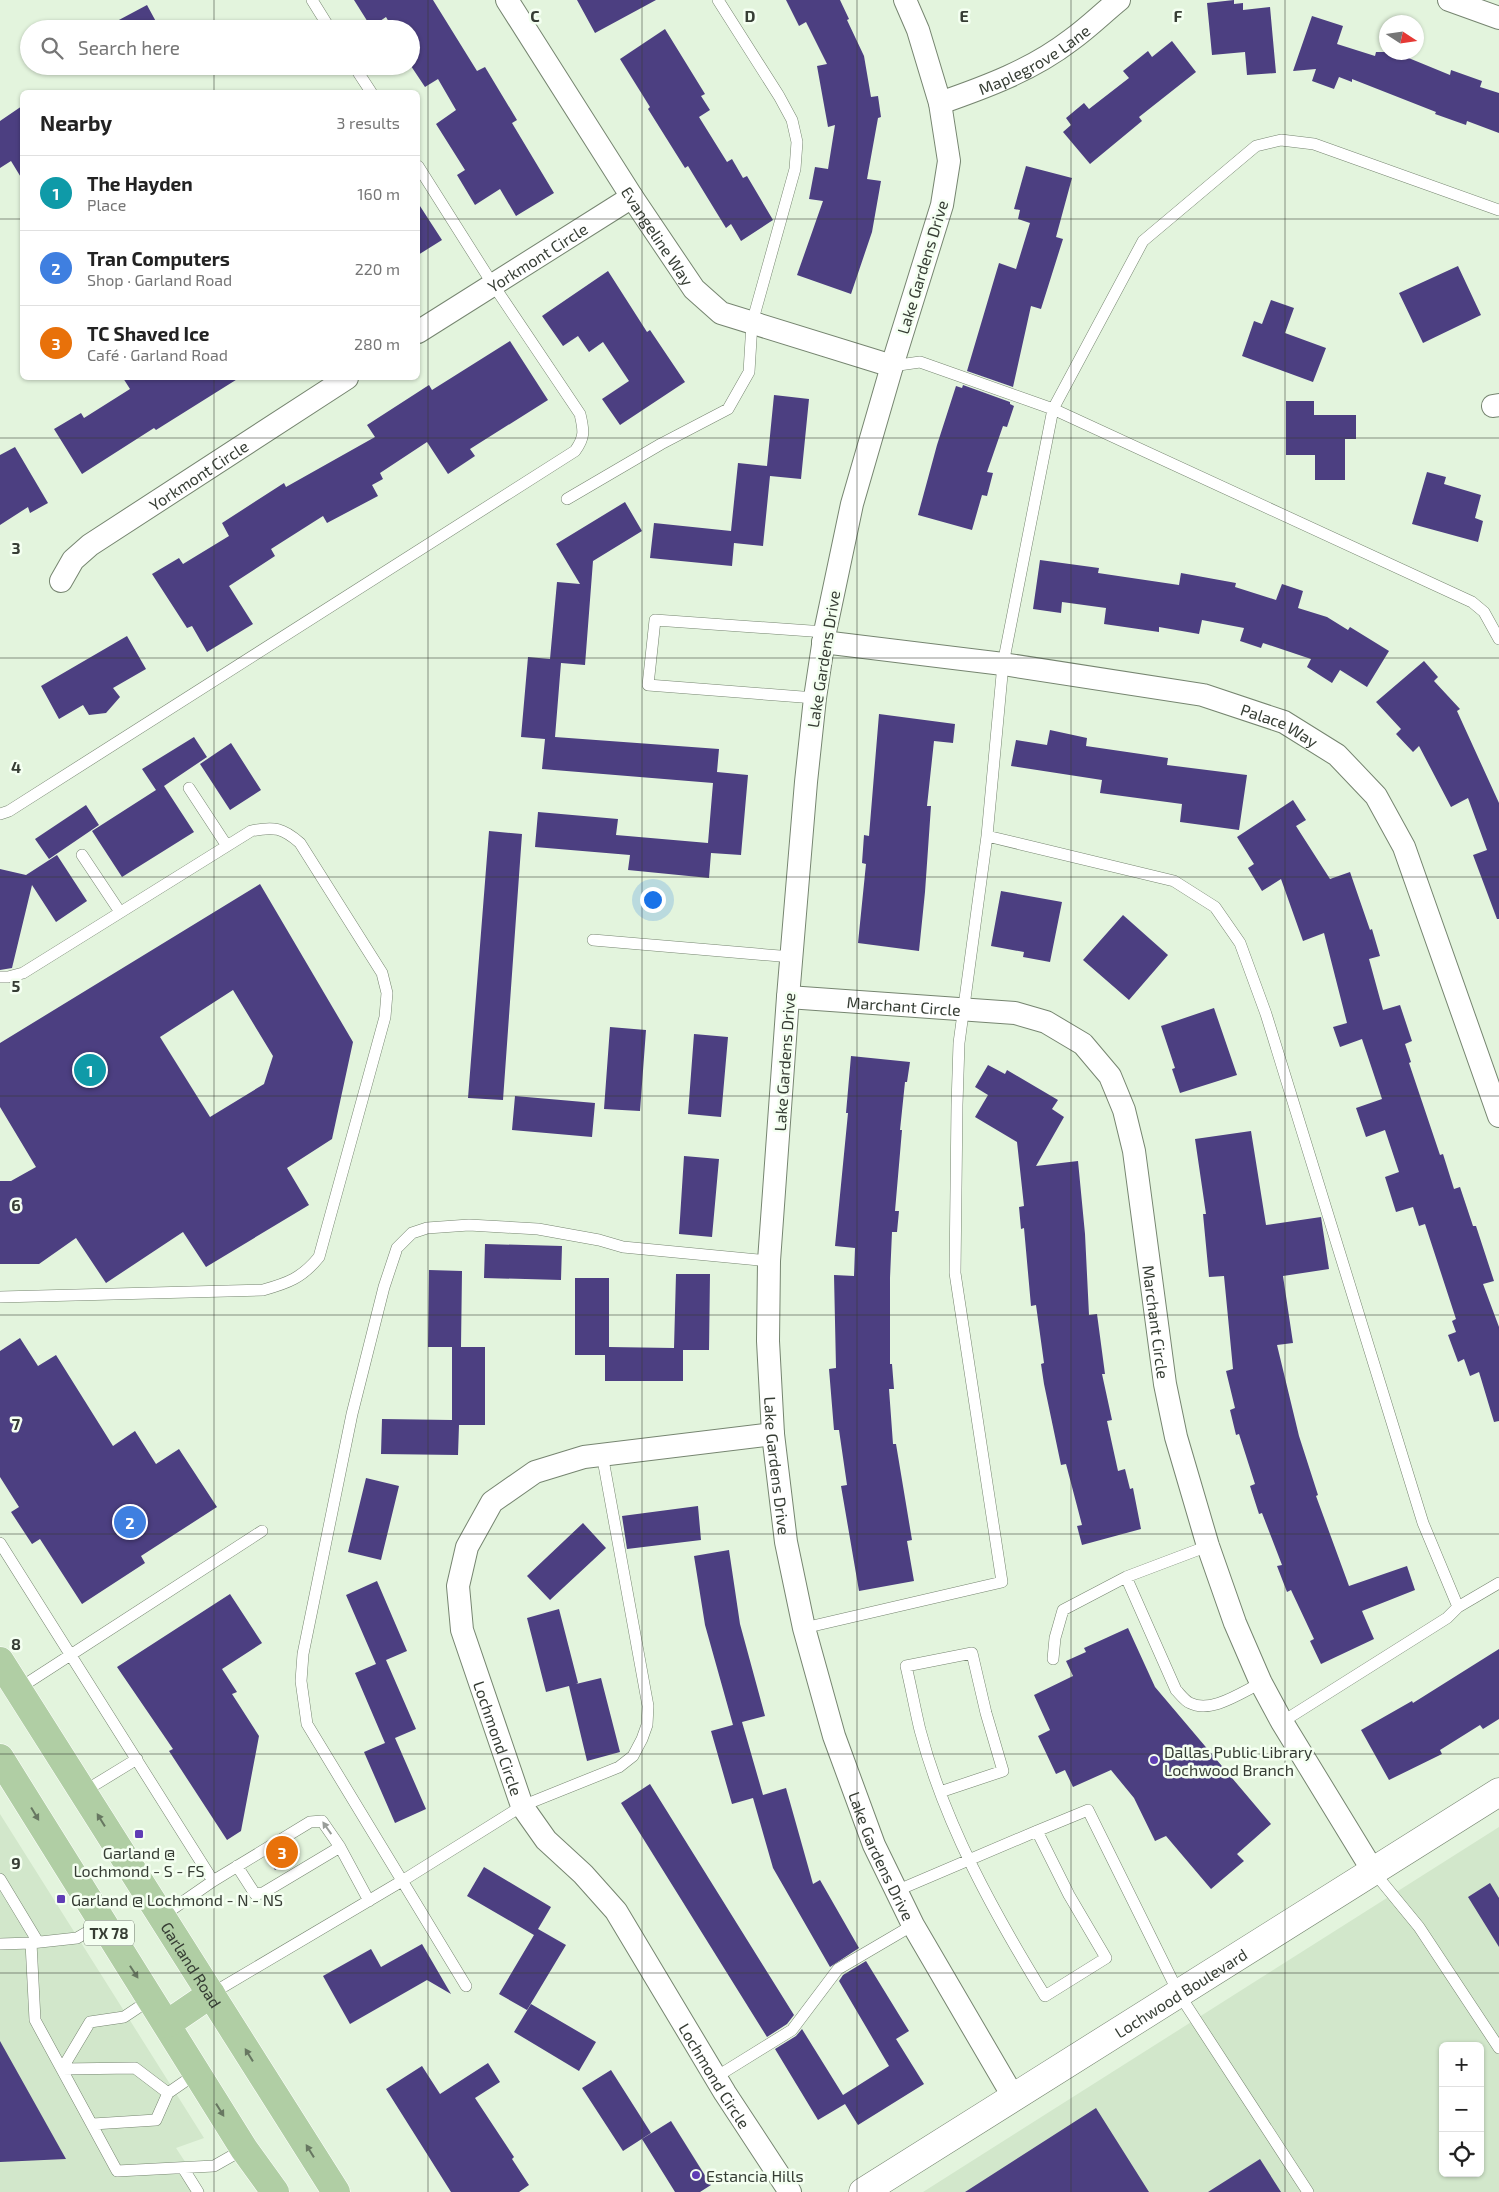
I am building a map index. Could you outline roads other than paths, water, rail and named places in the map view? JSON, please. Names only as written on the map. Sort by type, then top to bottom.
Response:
[{"type":"main road","name":"Garland Road","points":[[0,1661],[336,2192]]},
{"type":"main road","name":"TX 78","points":[[0,1758],[11,1784],[152,1998],[244,2149],[275,2192]]},
{"type":"main road","points":[[167,2024],[211,1994]]},
{"type":"street","name":"Evangeline Way","points":[[506,0],[632,197],[694,289],[721,313],[892,366]]},
{"type":"street","name":"Lake Gardens Drive","points":[[905,0],[918,30],[940,103],[949,161],[942,205],[852,504],[824,637],[806,782],[788,997],[769,1261],[768,1341],[773,1434],[786,1542],[804,1628],[834,1736],[874,1845],[896,1891],[913,1925],[1014,2098]]},
{"type":"street","name":"Maplegrove Lane","points":[[940,103],[988,86],[1022,71],[1071,40],[1118,0]]},
{"type":"street","points":[[1449,0],[1472,4],[1499,18]]},
{"type":"street","name":"Yorkmont Circle","points":[[420,331],[492,283],[632,197]]},
{"type":"street","name":"Yorkmont Circle","points":[[61,581],[73,560],[90,544],[344,380]]},
{"type":"street","name":"Palace Way","points":[[824,637],[1203,695],[1284,722],[1337,756],[1376,796],[1404,847],[1499,1116]]},
{"type":"street","name":"Marchant Circle","points":[[788,997],[1015,1013],[1046,1022],[1084,1044],[1110,1076],[1124,1110],[1134,1151],[1165,1384],[1176,1437],[1208,1546],[1235,1623],[1261,1683],[1282,1722],[1373,1871]]},
{"type":"street","name":"Lochmond Circle","points":[[773,1434],[602,1454],[584,1457],[535,1472],[492,1502],[466,1548],[458,1586],[462,1630],[522,1806],[546,1840],[583,1874],[616,1911],[716,2077],[790,2192]]},
{"type":"street","name":"Lochwood Boulevard","points":[[863,2192],[1499,1792]]},
{"type":"lane","points":[[312,0],[324,20]]},
{"type":"lane","points":[[567,499],[661,444],[728,409],[749,372],[752,323],[795,170],[797,142],[792,120],[779,96],[718,0]]},
{"type":"lane","points":[[360,75],[369,90]]},
{"type":"lane","points":[[804,1628],[1002,1582],[955,1273],[957,1105],[960,1043],[988,836],[1003,664],[1053,409],[1143,241],[1256,146],[1281,140],[1314,144],[1499,210]]},
{"type":"lane","points":[[0,814],[9,811],[576,451],[583,440],[584,427],[580,414],[492,283],[420,169]]},
{"type":"lane","points":[[892,366],[920,362],[1053,409],[1472,602],[1484,612],[1499,639]]},
{"type":"lane","points":[[815,698],[648,685],[655,620],[824,637]]},
{"type":"lane","points":[[189,788],[227,846]]},
{"type":"lane","points":[[0,977],[22,973],[251,830],[270,827],[288,832],[300,843],[382,973],[387,993],[385,1018],[319,1258],[307,1272],[285,1284],[263,1290],[0,1297]]},
{"type":"lane","points":[[988,836],[1174,881],[1215,907],[1240,943],[1266,1014],[1423,1523],[1458,1607]]},
{"type":"lane","points":[[82,855],[120,912]]},
{"type":"lane","points":[[593,940],[792,957]]},
{"type":"lane","points":[[466,1986],[307,1724],[301,1681],[303,1654],[352,1414],[384,1287],[397,1248],[412,1233],[427,1228],[469,1225],[538,1229],[599,1240],[623,1247],[769,1261]]},
{"type":"lane","points":[[211,1994],[369,1901],[522,1806],[619,1767],[633,1756],[647,1725],[648,1706],[602,1454]]},
{"type":"lane","points":[[18,1689],[262,1532]]},
{"type":"lane","points":[[0,1543],[213,1881]]},
{"type":"lane","points":[[1054,1659],[1055,1638],[1063,1610],[1126,1577],[1208,1546]]},
{"type":"lane","points":[[1126,1577],[1176,1690],[1190,1703],[1204,1706],[1218,1703],[1261,1683]]},
{"type":"lane","points":[[1282,1722],[1447,1618],[1458,1607],[1499,1583]]},
{"type":"lane","points":[[940,1792],[1003,1771],[986,1713],[972,1653],[906,1666],[920,1730],[940,1792],[969,1861],[1005,1931],[1045,1996],[1106,1958],[1069,1895],[1037,1831]]},
{"type":"lane","points":[[83,1792],[137,1759]]},
{"type":"lane","points":[[896,1891],[1088,1810],[1179,1994],[1308,2192]]},
{"type":"lane","points":[[162,1916],[213,1881],[310,1822],[322,1821],[340,1847],[369,1901]]},
{"type":"lane","points":[[238,1866],[255,1894],[263,1894],[340,1847]]},
{"type":"lane","points":[[1373,1871],[1419,1927],[1499,2048]]},
{"type":"lane","points":[[0,1879],[34,1942],[35,2020],[117,2171],[214,2166],[244,2149]]},
{"type":"lane","points":[[0,1944],[77,1938],[103,1923]]},
{"type":"lane","points":[[716,2077],[792,2030],[838,1969],[913,1925]]},
{"type":"lane","points":[[62,2068],[90,2022],[124,2017],[152,1998]]},
{"type":"lane","points":[[62,2068],[135,2068],[168,2093]]},
{"type":"lane","points":[[93,2124],[156,2120],[168,2093],[197,2074]]},
{"type":"lane","points":[[183,2168],[198,2192]]},
{"type":"place","name":"The Hayden","points":[[90,1070]]},
{"type":"place","name":"Tran Computers","points":[[130,1522]]},
{"type":"place","name":"Dallas Public Library Lochwood Branch","points":[[1154,1760]]},
{"type":"place","name":"Garland @ Lochmond - S - FS","points":[[139,1834]]},
{"type":"place","name":"TC Shaved Ice","points":[[282,1852]]},
{"type":"place","name":"Garland @ Lochmond - N - NS","points":[[61,1899]]},
{"type":"place","name":"Estancia Hills","points":[[696,2175]]}]
